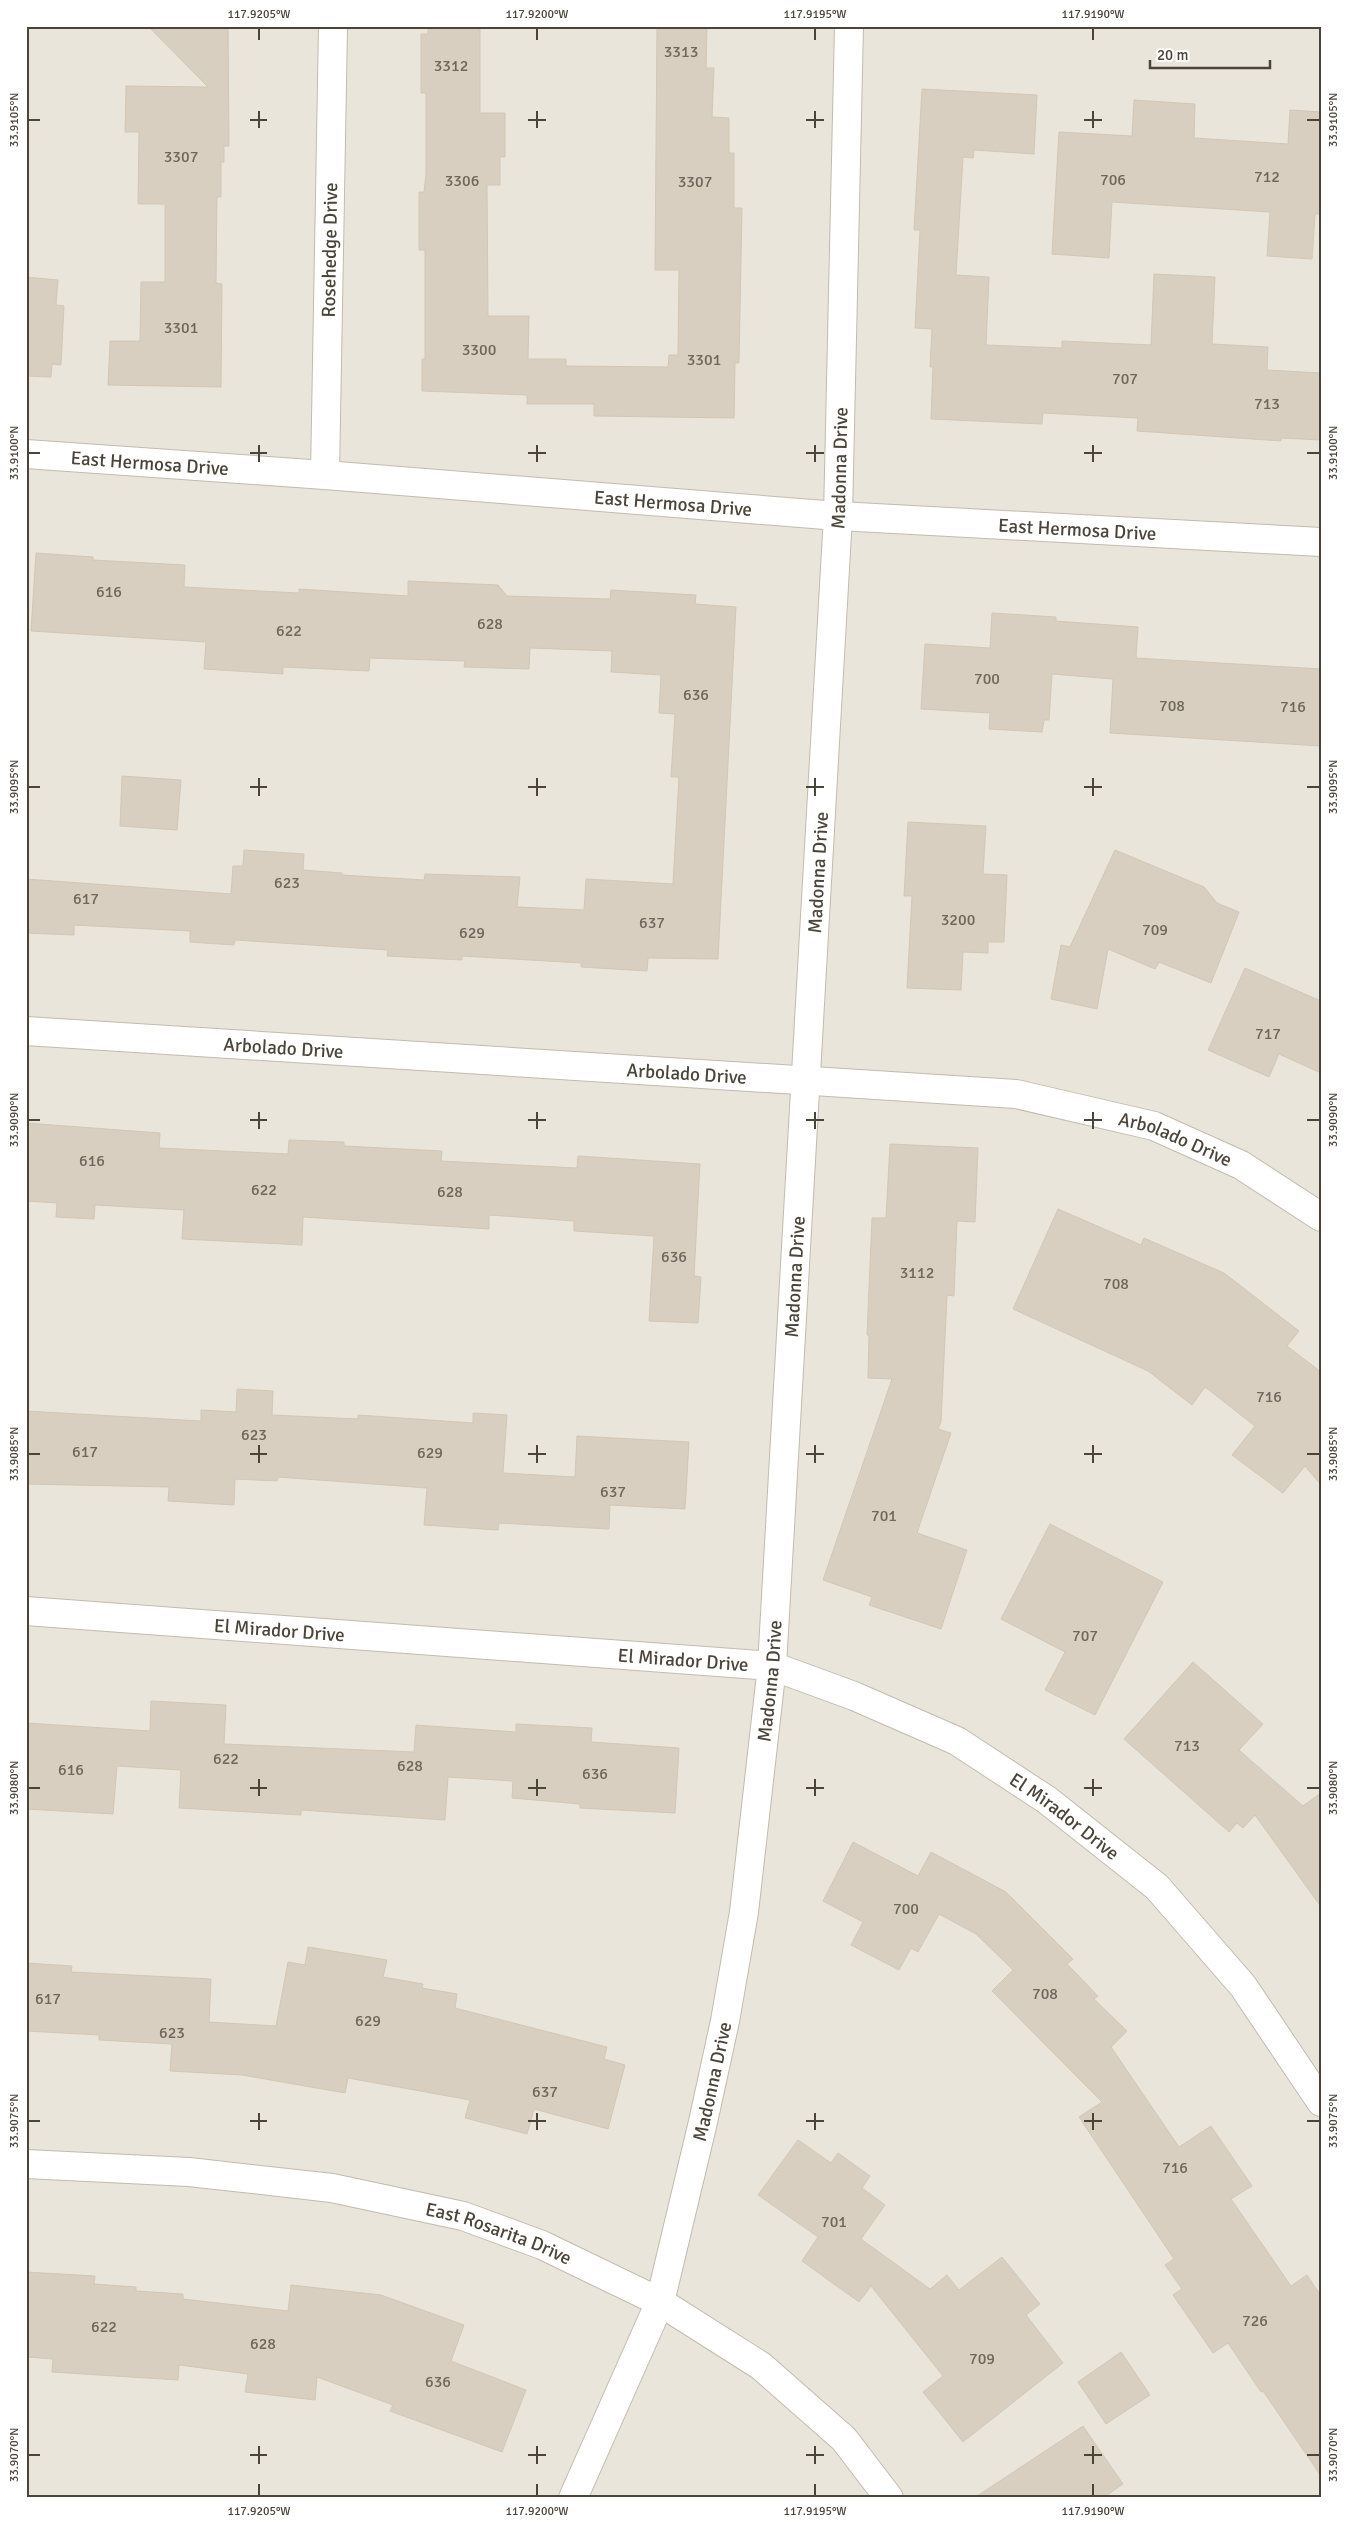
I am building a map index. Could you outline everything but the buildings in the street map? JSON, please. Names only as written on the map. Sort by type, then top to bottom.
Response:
[{"type":"street","name":"Rosehedge Drive","points":[[325,475],[333,26]]},
{"type":"street","name":"Madonna Drive","points":[[573,2498],[660,2302],[703,2122],[728,2003],[744,1912],[772,1666],[838,516],[849,26]]},
{"type":"street","name":"East Hermosa Drive","points":[[26,454],[325,475],[838,516],[1321,542]]},
{"type":"street","name":"Arbolado Drive","points":[[26,1031],[1016,1094],[1154,1126],[1241,1165],[1321,1217]]},
{"type":"street","name":"El Mirador Drive","points":[[26,1612],[772,1666],[854,1696],[957,1741],[1055,1806],[1156,1887],[1243,1986],[1321,2102]]},
{"type":"street","name":"East Rosarita Drive","points":[[26,2164],[189,2172],[332,2188],[463,2216],[542,2245],[660,2302],[761,2366],[844,2439],[890,2498]]},
{"type":"shaded area","points":[[26,26],[1321,26],[1321,2498],[26,2498]]}]
